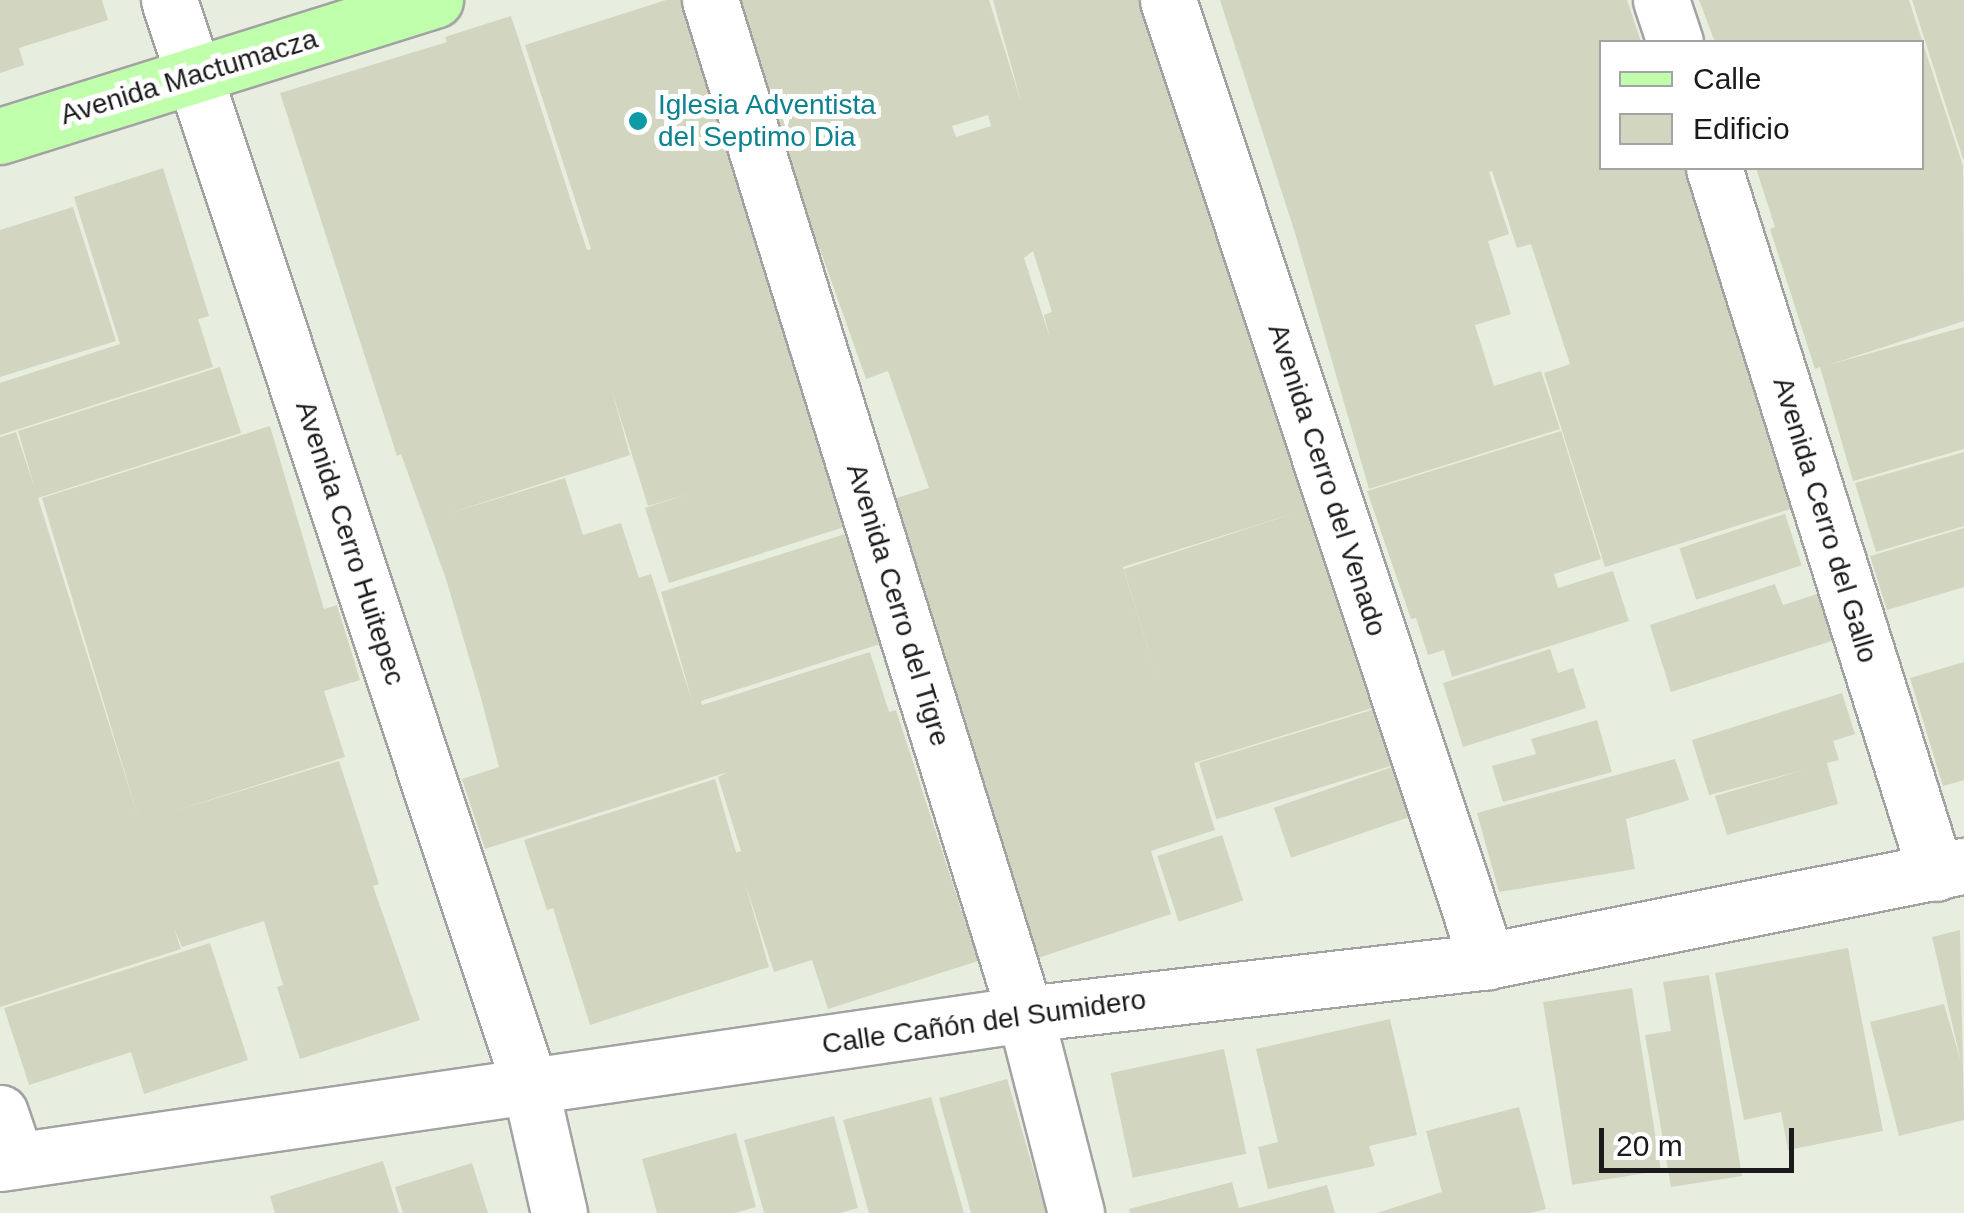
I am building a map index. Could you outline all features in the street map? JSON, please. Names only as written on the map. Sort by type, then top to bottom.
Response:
[{"type":"street","name":"Avenida Cerro Huitepec","points":[[169,0],[530,1086],[559,1213]]},
{"type":"street","name":"Avenida Mactumacza","points":[[0,136],[435,0]]},
{"type":"street","name":"Avenida Cerro del Tigre","points":[[710,0],[1025,1014],[1076,1213]]},
{"type":"street","name":"Avenida Cerro del Venado","points":[[1168,0],[1487,961]]},
{"type":"street","points":[[1661,0],[1674,40]]},
{"type":"street","name":"Avenida Cerro del Gallo","points":[[1715,170],[1950,869]]},
{"type":"street","name":"Calle Cañón del Sumidero","points":[[5,1145],[530,1086],[1025,1014],[1487,961],[1950,869]]},
{"type":"building","points":[[0,0],[102,0],[108,20],[19,48],[24,65],[0,73]]},
{"type":"building","points":[[666,0],[688,0],[857,523],[669,583],[645,508],[691,493],[648,506],[611,388],[630,455],[447,514],[565,478],[583,535],[621,523],[639,578],[651,574],[693,704],[661,592],[845,534],[880,644],[701,701],[702,705],[870,652],[889,712],[896,710],[978,961],[828,1009],[812,960],[774,972],[735,853],[741,851],[718,777],[728,772],[485,849],[462,779],[499,767],[481,698],[446,579],[401,454],[397,456],[280,93],[447,42],[445,37],[511,16],[587,250],[591,249],[525,45]]},
{"type":"building","points":[[739,0],[989,0],[1022,105],[993,0],[1165,0],[1336,572],[1328,574],[1348,636],[1356,633],[1379,706],[1194,763],[1215,830],[1151,851],[1171,914],[1038,958],[893,499],[929,488],[888,371],[866,379],[820,249],[814,251]],"holes":[[[988,115],[991,126],[956,137],[952,126]],[[1033,251],[1052,312],[1044,315],[1050,338],[1024,258]],[[1295,513],[1124,569],[1162,694],[1123,567]]]},
{"type":"building","points":[[1220,0],[1627,0],[1640,40],[1599,40],[1599,170],[1700,170],[1768,432],[1776,430],[1800,506],[1605,567],[1544,373],[1570,364],[1531,244],[1517,248],[1492,171],[1489,172],[1509,234],[1488,241],[1511,314],[1475,325],[1494,386],[1541,371],[1560,429],[1369,489],[1295,233]]},
{"type":"building","points":[[1699,0],[1909,0],[1922,40],[1714,40]]},
{"type":"building","points":[[1912,0],[1964,0],[1964,159],[1963,159]]},
{"type":"building","points":[[1924,46],[1963,166],[1964,321],[1828,365],[1964,327],[1964,449],[1853,481],[1820,367],[1815,369],[1770,229],[1775,227],[1757,170],[1924,170]]},
{"type":"building","points":[[163,168],[209,316],[198,319],[213,367],[0,435],[0,383],[120,344],[74,197]]},
{"type":"building","points":[[73,207],[116,341],[0,377],[0,230]]},
{"type":"building","points":[[220,367],[241,433],[38,498],[140,823],[42,498],[270,426],[324,609],[337,605],[360,680],[324,691],[345,757],[171,812],[339,761],[379,884],[373,886],[420,1020],[300,1059],[277,987],[283,985],[264,921],[182,947],[174,928],[181,949],[0,1007],[0,437],[16,432],[35,489],[18,431]]},
{"type":"building","points":[[1561,431],[1601,559],[1554,574],[1558,588],[1613,571],[1629,621],[1452,677],[1444,650],[1428,655],[1416,618],[1411,619],[1367,491]]},
{"type":"building","points":[[1964,452],[1964,526],[1876,552],[1855,483]]},
{"type":"building","points":[[1785,514],[1802,565],[1696,600],[1679,548]]},
{"type":"building","points":[[1964,528],[1964,587],[1887,610],[1870,556]]},
{"type":"building","points":[[1775,584],[1783,605],[1820,593],[1835,640],[1671,692],[1650,625]]},
{"type":"building","points":[[1550,649],[1558,673],[1573,668],[1586,708],[1463,747],[1443,683]]},
{"type":"building","points":[[1964,662],[1964,780],[1943,786],[1910,678]]},
{"type":"building","points":[[1842,693],[1855,734],[1833,741],[1839,760],[1827,763],[1838,804],[1727,835],[1715,796],[1807,769],[1709,795],[1692,740]]},
{"type":"building","points":[[1375,709],[1392,765],[1216,819],[1199,763]]},
{"type":"building","points":[[1597,720],[1612,772],[1503,802],[1492,766],[1536,754],[1531,739]]},
{"type":"building","points":[[1675,759],[1689,800],[1626,819],[1635,869],[1499,892],[1477,813]]},
{"type":"building","points":[[1392,767],[1409,817],[1291,858],[1274,808]]},
{"type":"building","points":[[715,779],[769,967],[590,1025],[553,908],[547,910],[524,840]]},
{"type":"building","points":[[1222,835],[1243,901],[1179,922],[1157,856]]},
{"type":"building","points":[[1960,930],[1964,1120],[1899,1136],[1870,1022],[1944,1004],[1961,1062],[1932,937]]},
{"type":"building","points":[[210,943],[248,1060],[144,1094],[131,1052],[29,1085],[4,1008]]},
{"type":"building","points":[[1848,948],[1883,1131],[1788,1150],[1781,1112],[1744,1120],[1715,973]]},
{"type":"building","points":[[1709,975],[1742,1176],[1671,1187],[1645,1035],[1671,1031],[1663,982]]},
{"type":"building","points":[[1632,988],[1661,1171],[1572,1185],[1543,1002]]},
{"type":"building","points":[[1390,1019],[1417,1135],[1369,1146],[1375,1166],[1268,1189],[1258,1147],[1278,1142],[1256,1049]]},
{"type":"building","points":[[1224,1049],[1246,1154],[1133,1178],[1111,1073]]},
{"type":"building","points":[[1007,1079],[1046,1213],[971,1213],[939,1098]]},
{"type":"building","points":[[931,1097],[964,1213],[869,1213],[843,1120]]},
{"type":"building","points":[[1519,1107],[1546,1209],[1530,1213],[1377,1213],[1442,1192],[1426,1131]]},
{"type":"building","points":[[834,1116],[858,1208],[840,1213],[764,1213],[744,1140]]},
{"type":"building","points":[[736,1133],[756,1207],[735,1213],[657,1213],[642,1159]]},
{"type":"building","points":[[383,1161],[399,1213],[275,1213],[270,1196]]},
{"type":"building","points":[[472,1163],[488,1213],[403,1213],[395,1187]]},
{"type":"building","points":[[1232,1182],[1239,1208],[1327,1185],[1335,1213],[1130,1213],[1129,1209]]},
{"type":"place","name":"Iglesia Adventista del Septimo Dia","points":[[638,121]]}]
